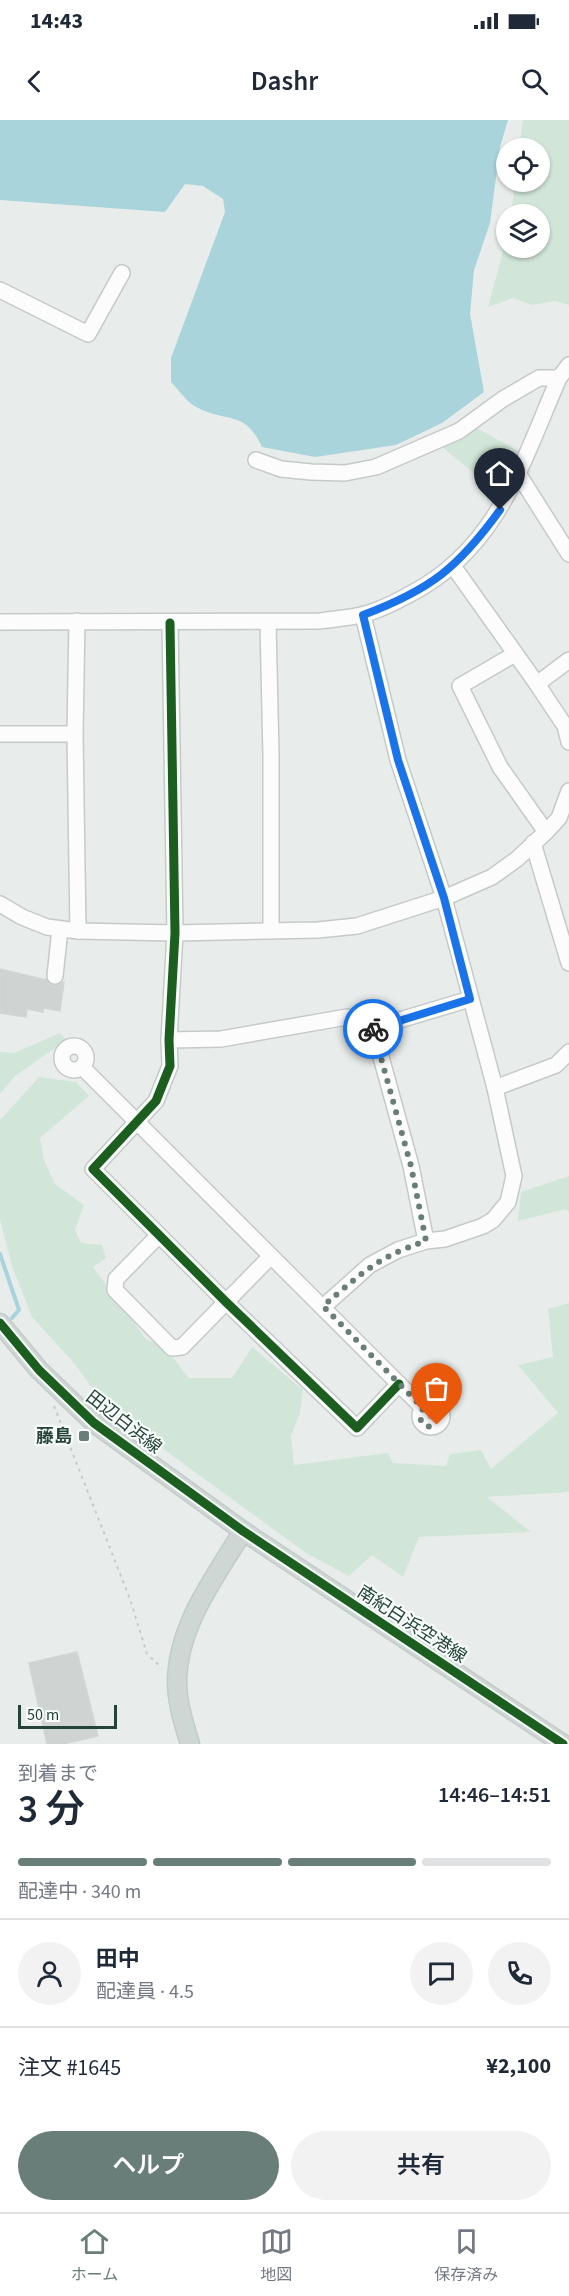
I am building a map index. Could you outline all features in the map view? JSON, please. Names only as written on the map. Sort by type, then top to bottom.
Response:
[{"type":"main road","name":"田辺白浜線","points":[[0,1323],[39,1370],[94,1423],[243,1531]]},
{"type":"main road","points":[[190,1744],[180,1710],[177,1682],[180,1654],[192,1617],[243,1531]]},
{"type":"main road","name":"南紀白浜空港線","points":[[243,1531],[563,1744]]},
{"type":"street","points":[[0,290],[88,334],[122,273]]},
{"type":"street","points":[[0,622],[320,621],[363,615],[392,604],[426,586],[453,566],[480,537],[500,510],[519,475],[559,378],[569,365]]},
{"type":"street","points":[[256,460],[281,469],[311,472],[345,473],[376,467],[459,431],[503,399],[538,378],[559,378]]},
{"type":"street","points":[[519,475],[569,554]]},
{"type":"street","points":[[453,566],[565,726],[569,742]]},
{"type":"street","points":[[323,1306],[370,1265],[398,1250],[426,1241],[445,1239],[483,1226],[493,1220],[508,1202],[514,1176],[495,1088],[444,898],[398,760],[363,615]]},
{"type":"street","points":[[77,621],[75,734],[78,931]]},
{"type":"street","points":[[268,622],[271,931]]},
{"type":"street","points":[[170,623],[175,933],[169,1040],[170,1066],[156,1101],[93,1168],[226,1302],[357,1428],[399,1384]]},
{"type":"street","points":[[515,654],[460,686],[500,767],[546,832]]},
{"type":"street","points":[[537,684],[569,660]]},
{"type":"street","points":[[0,734],[75,734]]},
{"type":"street","points":[[0,904],[22,917],[47,927],[78,931],[175,933],[357,926],[444,898],[492,877],[517,859],[559,818],[569,791]]},
{"type":"street","points":[[533,843],[569,963]]},
{"type":"street","points":[[55,976],[60,929]]},
{"type":"street","points":[[169,1040],[220,1039],[346,1017],[373,1028],[470,999]]},
{"type":"street","points":[[373,1028],[411,1166],[426,1241]]},
{"type":"street","points":[[495,1088],[556,1065],[569,1052]]},
{"type":"street","points":[[82,1067],[139,1121],[270,1257],[323,1306],[423,1408]]},
{"type":"street","points":[[159,1235],[116,1279],[115,1290],[172,1348],[182,1347],[270,1257]]},
{"type":"path","points":[[52,1403],[130,1599],[147,1654],[177,1682]]},
{"type":"green space","points":[[523,120],[569,120],[569,305],[555,301],[532,305],[513,298],[488,307],[501,258],[550,258],[550,204],[512,204],[514,192],[550,192],[550,138],[520,138]]},
{"type":"green space","points":[[473,426],[518,451],[499,494],[442,447]]},
{"type":"green space","points":[[60,1033],[66,1040],[15,1076],[0,1094],[0,1052],[14,1053]]},
{"type":"green space","points":[[39,1077],[76,1082],[89,1096],[40,1138],[44,1160],[55,1184],[84,1205],[75,1230],[81,1243],[102,1245],[106,1258],[93,1267],[146,1339],[164,1346],[189,1378],[232,1378],[252,1347],[303,1390],[300,1413],[291,1436],[294,1465],[388,1453],[393,1463],[446,1466],[450,1454],[481,1450],[491,1469],[558,1413],[518,1365],[553,1357],[548,1309],[569,1303],[569,1492],[487,1497],[531,1532],[419,1537],[403,1577],[372,1555],[349,1576],[306,1553],[107,1408],[73,1362],[32,1317],[12,1266],[0,1219],[0,1120]]},
{"type":"green space","points":[[569,1176],[569,1213],[566,1209],[518,1221],[521,1192]]},
{"type":"water","points":[[0,120],[508,120],[503,138],[496,138],[496,177],[490,223],[474,270],[470,314],[484,392],[442,423],[396,445],[315,457],[262,447],[256,435],[242,422],[194,406],[171,382],[171,358],[225,212],[223,199],[203,186],[185,184],[165,212],[0,200]]},
{"type":"building","points":[[0,969],[46,980],[53,986],[64,982],[60,1011],[43,1008],[43,1012],[27,1009],[26,1017],[0,1013]]},
{"type":"building","points":[[77,1652],[98,1736],[63,1744],[47,1744],[29,1663]]},
{"type":"waterway","points":[[0,1254],[19,1310],[12,1318]]},
{"type":"cycle path","points":[[170,623],[175,933],[169,1040],[170,1066],[156,1101],[93,1169],[357,1428],[399,1384]]},
{"type":"cycle path","points":[[0,1323],[39,1370],[94,1423],[243,1531],[563,1744]]},
{"type":"way so far","points":[[373,1029],[411,1166],[426,1241],[398,1250],[370,1265],[323,1306],[423,1408],[420,1418],[424,1425],[434,1427],[437,1425]]},
{"type":"place","name":"藤島","points":[[84,1436]]},
{"type":"route","points":[[373,1029],[470,999],[444,898],[398,760],[363,615],[392,604],[426,586],[453,566],[480,537],[500,510]]}]
